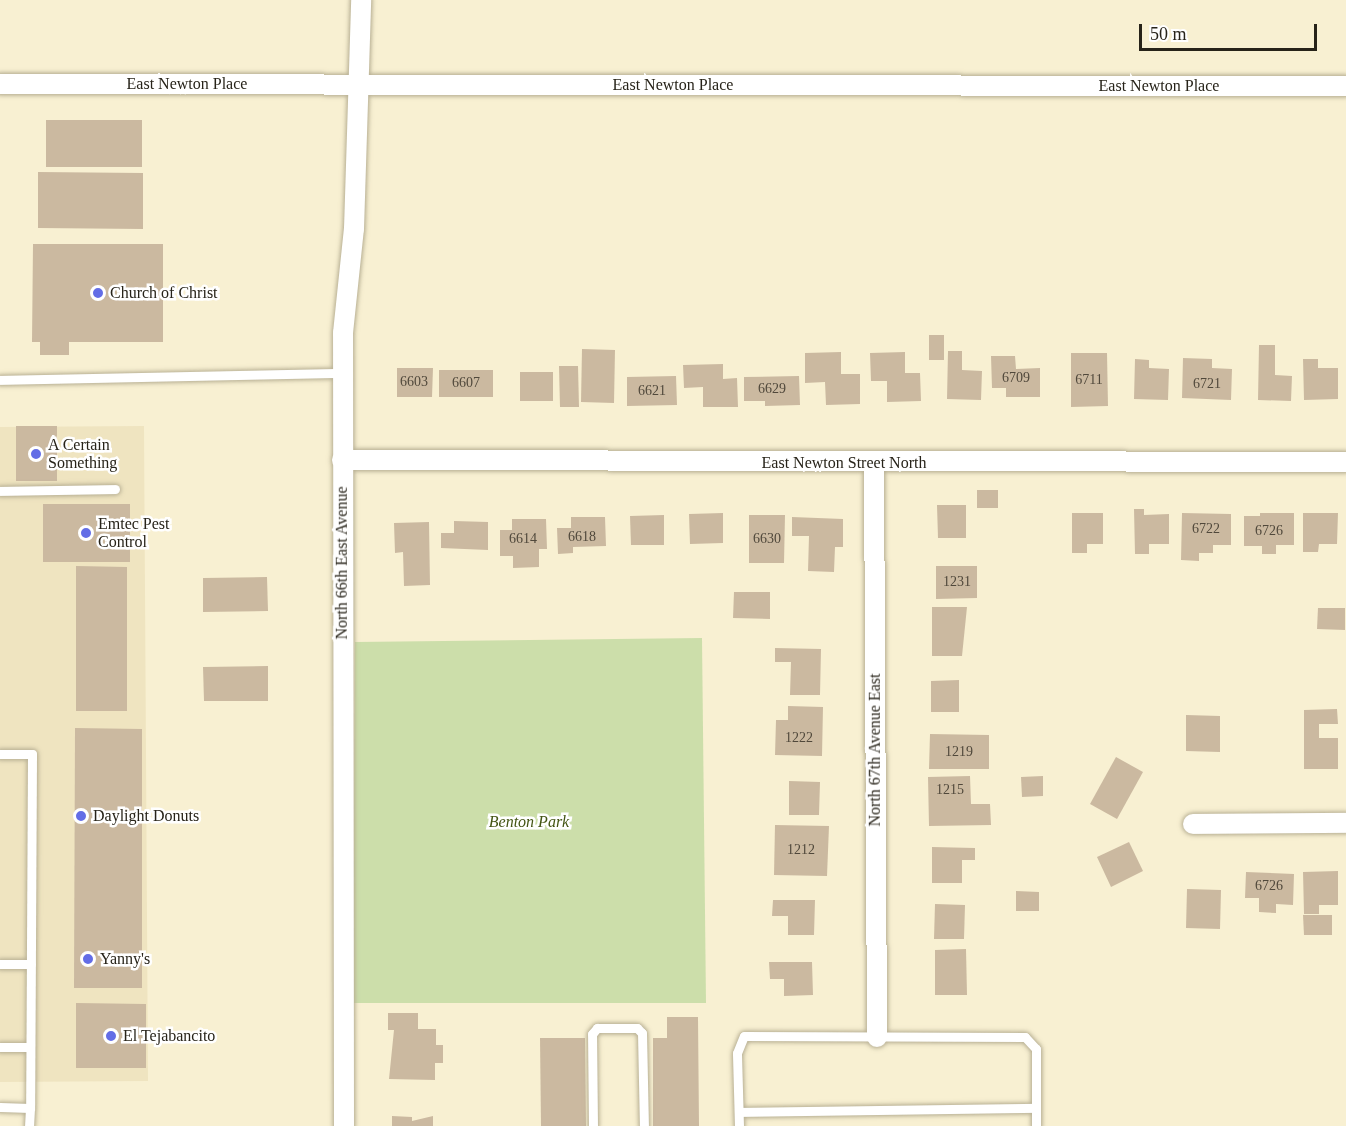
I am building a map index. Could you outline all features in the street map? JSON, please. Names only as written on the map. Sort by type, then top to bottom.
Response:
[{"type":"street","name":"North 66th East Avenue","points":[[344,1126],[343,373],[345,304],[354,229],[361,0]]},
{"type":"street","name":"East Newton Place","points":[[0,84],[1346,86]]},
{"type":"street","name":"East Newton Street North","points":[[342,460],[874,463],[1346,462]]},
{"type":"street","name":"North 67th Avenue East","points":[[874,463],[877,1037]]},
{"type":"street","points":[[1193,824],[1346,823]]},
{"type":"lane","points":[[0,380],[343,373]]},
{"type":"lane","points":[[0,490],[115,489]]},
{"type":"lane","points":[[0,754],[32,754],[29,1126]]},
{"type":"lane","points":[[0,964],[30,964]]},
{"type":"lane","points":[[593,1126],[592,1034],[597,1028],[637,1028],[642,1033],[644,1126]]},
{"type":"lane","points":[[739,1126],[737,1053],[744,1036],[1025,1037],[1036,1049],[1036,1126]]},
{"type":"lane","points":[[0,1047],[30,1047]]},
{"type":"lane","points":[[0,1107],[30,1108]]},
{"type":"lane","points":[[739,1112],[1036,1108]]},
{"type":"shaded area","points":[[144,426],[148,1081],[0,1082],[0,427]]},
{"type":"green space","name":"Benton Park","points":[[702,638],[706,1003],[353,1003],[355,642]]},
{"type":"building","points":[[46,120],[142,120],[142,167],[46,167]]},
{"type":"building","points":[[38,172],[143,173],[143,229],[38,228]]},
{"type":"building","name":"Church of Christ","points":[[33,244],[163,244],[163,342],[69,342],[69,355],[40,355],[40,342],[32,342]]},
{"type":"building","points":[[929,335],[944,335],[944,360],[929,360]]},
{"type":"building","points":[[1259,345],[1275,345],[1275,375],[1292,376],[1291,401],[1258,400]]},
{"type":"building","points":[[582,349],[615,350],[614,403],[581,402]]},
{"type":"building","points":[[948,351],[962,351],[962,370],[982,371],[981,400],[947,399]]},
{"type":"building","points":[[841,352],[841,374],[860,374],[860,404],[826,405],[825,382],[805,383],[805,353]]},
{"type":"building","points":[[905,352],[905,373],[920,373],[921,401],[887,402],[887,381],[871,381],[870,353]]},
{"type":"building","points":[[1071,353],[1107,353],[1108,406],[1071,407]]},
{"type":"building","points":[[991,356],[1015,356],[1016,369],[1040,368],[1040,397],[1006,397],[1006,388],[992,388]]},
{"type":"building","points":[[1183,358],[1212,359],[1212,368],[1232,369],[1231,400],[1182,398]]},
{"type":"building","points":[[1135,359],[1149,360],[1149,368],[1169,369],[1168,400],[1134,399]]},
{"type":"building","points":[[1303,359],[1318,359],[1318,368],[1338,368],[1338,399],[1304,400]]},
{"type":"building","points":[[723,364],[723,379],[737,378],[738,407],[703,407],[703,387],[684,388],[683,365]]},
{"type":"building","points":[[559,366],[578,366],[579,407],[560,407]]},
{"type":"building","points":[[397,368],[433,368],[432,397],[397,397]]},
{"type":"building","points":[[439,370],[493,370],[493,397],[439,397]]},
{"type":"building","points":[[520,372],[553,372],[553,401],[520,401]]},
{"type":"building","points":[[676,376],[677,405],[627,406],[627,377]]},
{"type":"building","points":[[799,376],[800,405],[765,406],[765,401],[744,401],[744,377]]},
{"type":"building","name":"A Certain Something","points":[[16,426],[57,426],[57,481],[16,481]]},
{"type":"building","points":[[977,490],[998,490],[998,508],[977,508]]},
{"type":"building","name":"Emtec Pest Control","points":[[43,504],[130,504],[130,562],[43,562]]},
{"type":"building","points":[[937,505],[966,505],[966,538],[938,538]]},
{"type":"building","points":[[1134,509],[1144,509],[1144,515],[1169,514],[1169,544],[1149,544],[1149,554],[1135,554]]},
{"type":"building","points":[[723,513],[723,543],[690,544],[689,514]]},
{"type":"building","points":[[1072,513],[1103,513],[1103,544],[1087,544],[1087,553],[1072,553]]},
{"type":"building","points":[[1182,513],[1231,514],[1231,545],[1213,545],[1213,553],[1199,553],[1199,561],[1181,560]]},
{"type":"building","points":[[1260,513],[1294,513],[1294,545],[1276,545],[1276,554],[1262,554],[1262,546],[1244,546],[1244,516],[1260,516]]},
{"type":"building","points":[[1303,513],[1338,513],[1337,544],[1319,544],[1318,552],[1303,552]]},
{"type":"building","points":[[664,515],[664,545],[631,545],[630,516]]},
{"type":"building","points":[[749,515],[785,515],[784,563],[749,563]]},
{"type":"building","points":[[571,517],[605,517],[606,546],[573,547],[573,553],[558,554],[557,528],[571,528]]},
{"type":"building","points":[[792,517],[843,519],[843,547],[835,547],[834,572],[808,571],[809,536],[792,536]]},
{"type":"building","points":[[512,519],[546,519],[547,549],[539,549],[539,567],[513,568],[513,556],[500,556],[500,530],[512,530]]},
{"type":"building","points":[[454,521],[488,522],[488,550],[441,548],[441,533],[454,533]]},
{"type":"building","points":[[429,522],[430,585],[404,586],[403,552],[395,553],[394,523]]},
{"type":"building","points":[[76,566],[127,567],[127,711],[76,711]]},
{"type":"building","points":[[936,566],[977,566],[977,598],[936,599]]},
{"type":"building","points":[[267,577],[268,611],[203,612],[203,578]]},
{"type":"building","points":[[734,592],[770,592],[770,619],[733,618]]},
{"type":"building","points":[[932,607],[967,607],[962,656],[932,656]]},
{"type":"building","points":[[1318,608],[1345,608],[1345,630],[1317,629]]},
{"type":"building","points":[[775,648],[821,649],[820,695],[790,695],[791,662],[775,662]]},
{"type":"building","points":[[268,666],[268,701],[204,701],[203,667]]},
{"type":"building","points":[[959,680],[959,712],[931,712],[931,681]]},
{"type":"building","points":[[788,706],[823,707],[822,756],[775,755],[776,720],[788,720]]},
{"type":"building","points":[[1337,709],[1338,724],[1319,724],[1319,738],[1338,738],[1338,769],[1304,769],[1304,710]]},
{"type":"building","points":[[1186,715],[1220,716],[1220,752],[1186,751]]},
{"type":"building","points":[[75,728],[142,729],[142,988],[74,988]]},
{"type":"building","points":[[930,734],[989,735],[989,769],[929,769]]},
{"type":"building","points":[[1116,757],[1143,772],[1117,819],[1090,804]]},
{"type":"building","points":[[970,776],[971,804],[990,804],[991,825],[929,826],[928,777]]},
{"type":"building","points":[[1043,776],[1043,796],[1022,797],[1021,777]]},
{"type":"building","points":[[789,781],[820,782],[819,815],[789,815]]},
{"type":"building","points":[[775,825],[829,826],[827,876],[774,875]]},
{"type":"building","points":[[1129,842],[1143,871],[1111,887],[1097,857]]},
{"type":"building","points":[[932,847],[975,848],[975,860],[962,860],[962,883],[932,883]]},
{"type":"building","points":[[1338,871],[1338,905],[1319,905],[1319,914],[1304,914],[1303,872]]},
{"type":"building","points":[[1246,872],[1294,874],[1293,905],[1276,904],[1276,913],[1259,912],[1259,898],[1245,898]]},
{"type":"building","points":[[1187,889],[1221,890],[1220,929],[1186,928]]},
{"type":"building","points":[[1016,891],[1039,892],[1039,911],[1016,911]]},
{"type":"building","points":[[773,900],[815,900],[814,935],[788,935],[788,916],[772,916]]},
{"type":"building","points":[[935,904],[965,905],[964,939],[934,939]]},
{"type":"building","points":[[1303,915],[1332,915],[1332,935],[1304,935]]},
{"type":"building","points":[[966,949],[967,995],[935,995],[935,950]]},
{"type":"building","points":[[769,962],[812,962],[813,995],[784,996],[784,979],[770,979]]},
{"type":"building","name":"El Tejabancito","points":[[76,1003],[146,1004],[146,1068],[76,1068]]},
{"type":"building","points":[[388,1013],[418,1013],[418,1029],[436,1029],[436,1045],[443,1045],[443,1063],[435,1063],[435,1080],[389,1079],[394,1030],[388,1030]]},
{"type":"building","points":[[667,1017],[698,1017],[699,1126],[653,1126],[653,1038],[667,1038]]},
{"type":"building","points":[[540,1038],[585,1038],[586,1126],[541,1126]]},
{"type":"building","points":[[392,1116],[412,1117],[412,1121],[433,1116],[433,1126],[392,1126]]},
{"type":"place","name":"Church of Christ","points":[[98,293]]},
{"type":"place","name":"A Certain Something","points":[[36,454]]},
{"type":"place","name":"Emtec Pest Control","points":[[86,533]]},
{"type":"place","name":"Daylight Donuts","points":[[81,816]]},
{"type":"place","name":"Yanny's","points":[[88,959]]},
{"type":"place","name":"El Tejabancito","points":[[111,1036]]}]
